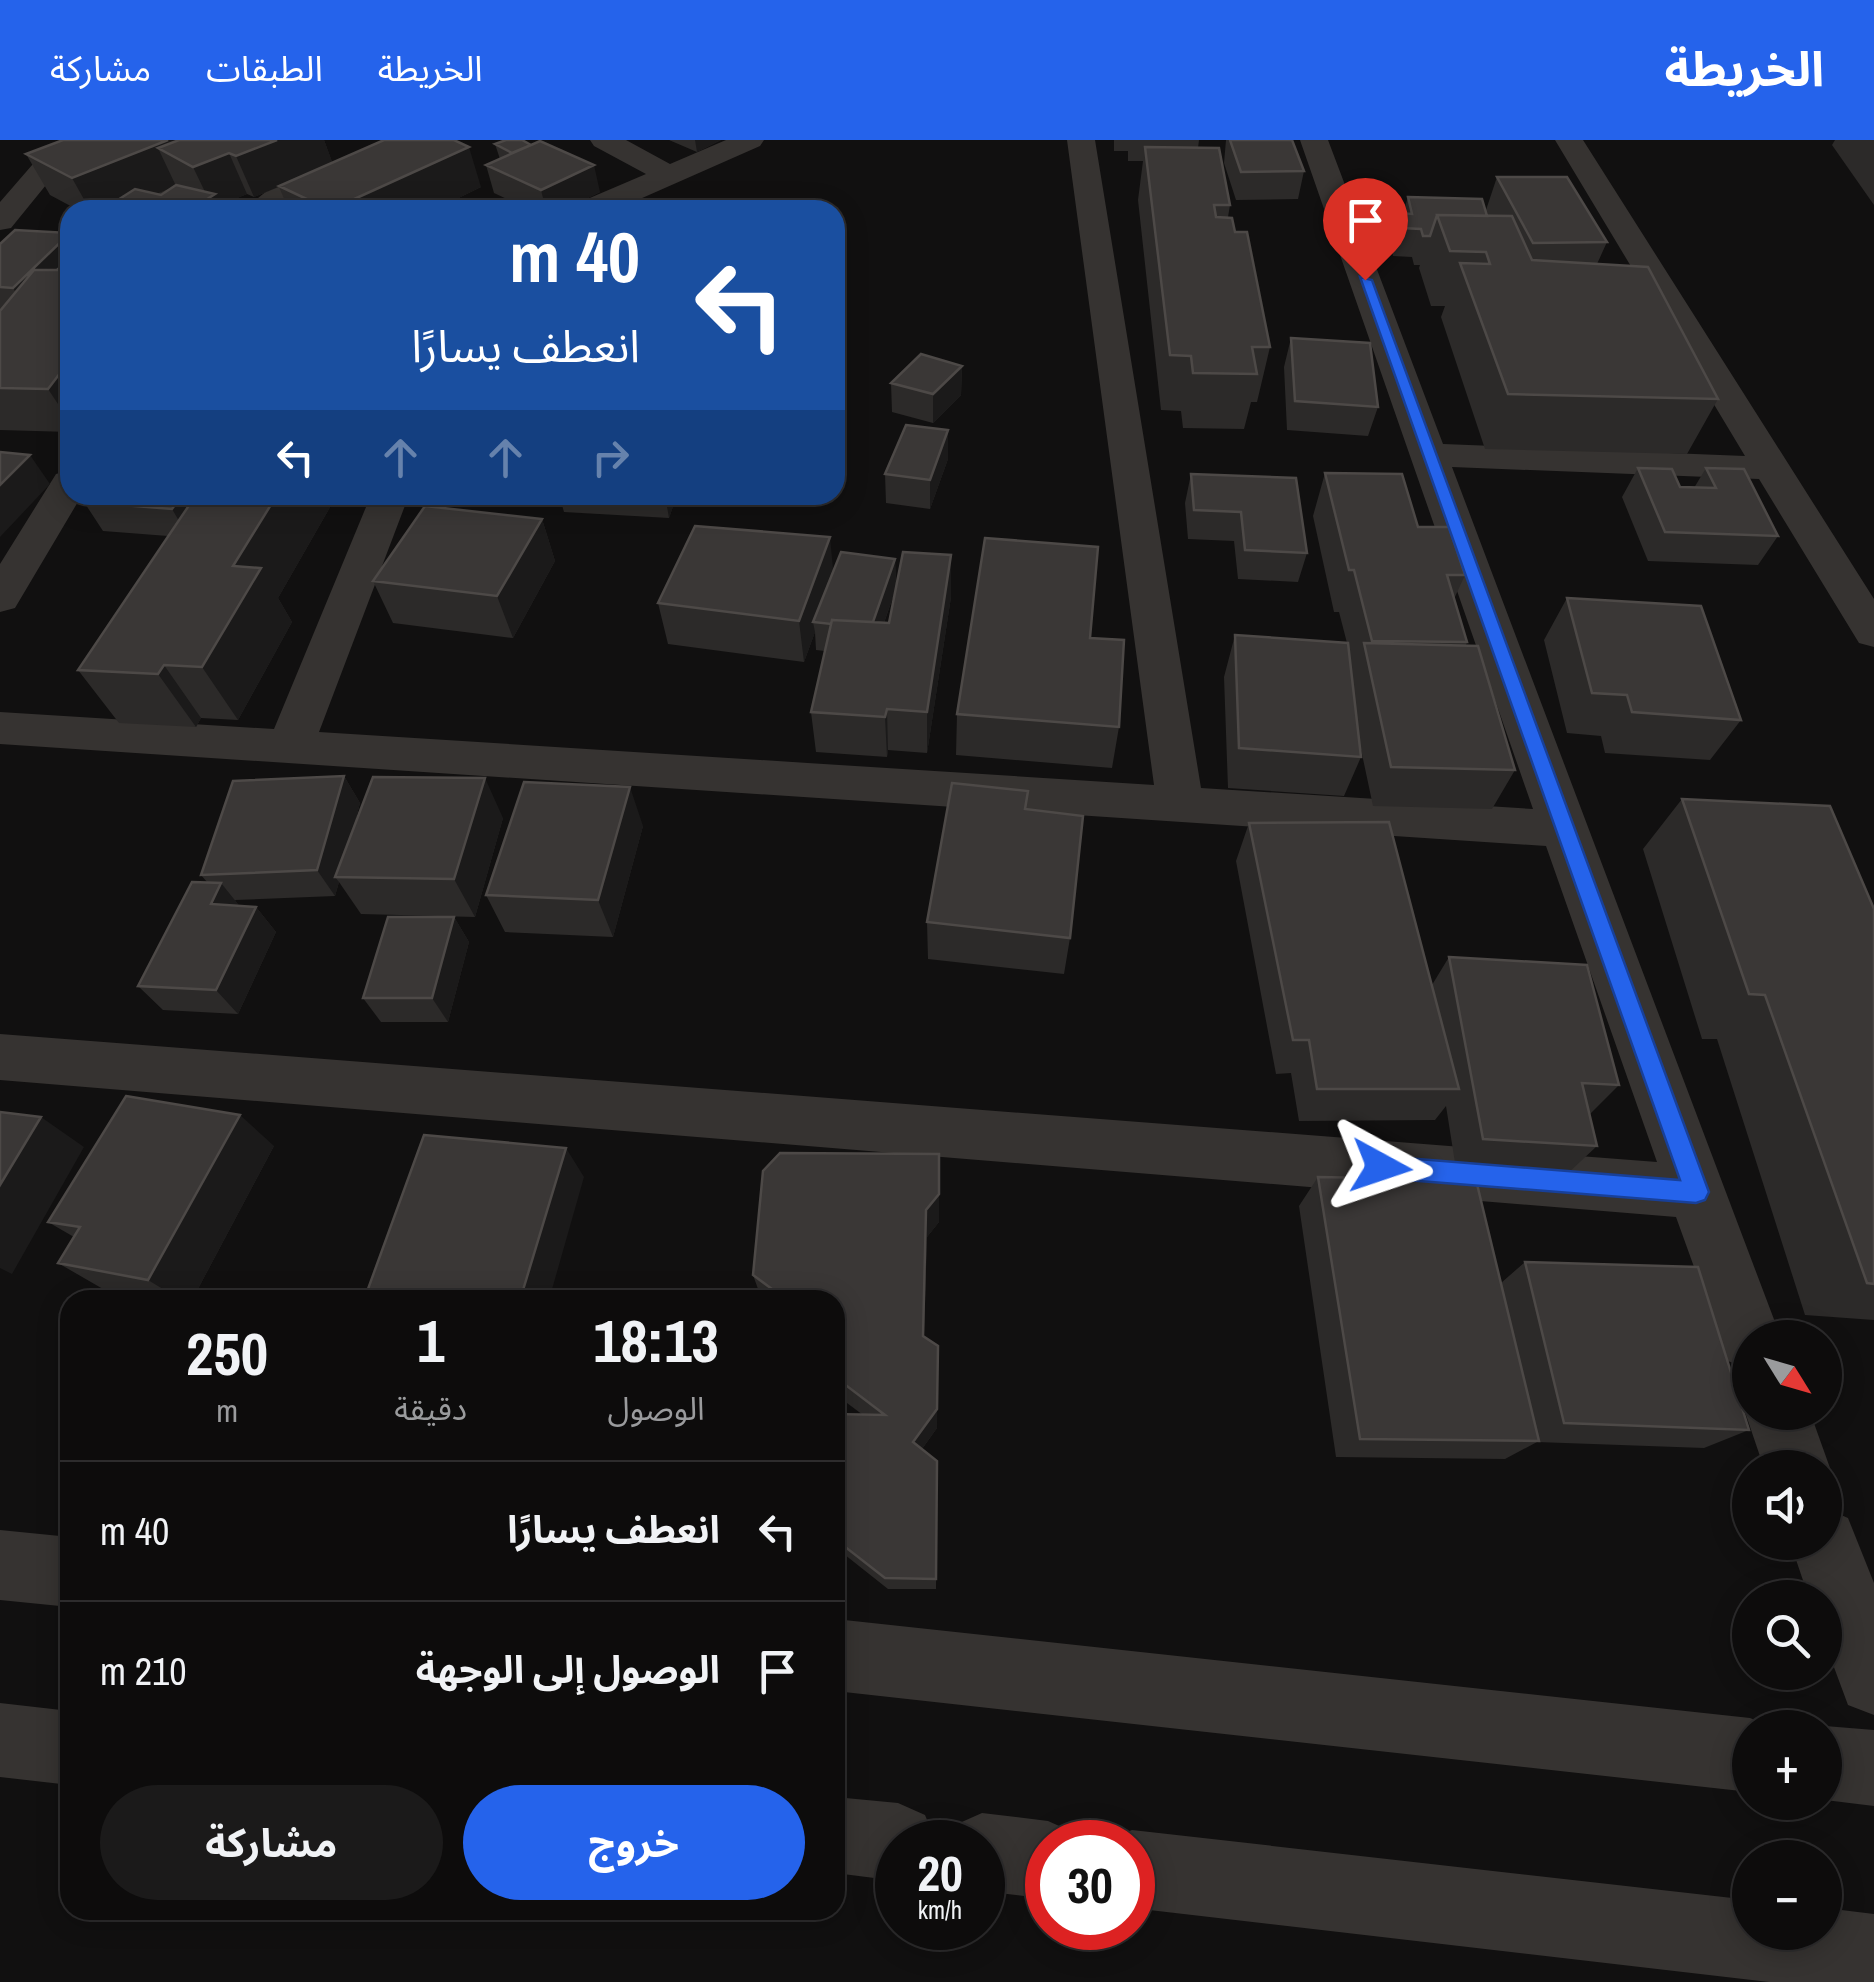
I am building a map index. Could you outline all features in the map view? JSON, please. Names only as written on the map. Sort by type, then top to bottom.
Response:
[{"type":"street","points":[[0,221],[35,150],[113,140]]},
{"type":"street","points":[[273,200],[420,140]]},
{"type":"street","points":[[604,140],[669,175]]},
{"type":"street","points":[[611,200],[750,140]]},
{"type":"street","points":[[1080,140],[1180,804]]},
{"type":"street","points":[[1314,140],[1743,1320]]},
{"type":"street","points":[[1569,140],[1772,468],[1860,588],[1874,633]]},
{"type":"street","points":[[1428,456],[1772,468]]},
{"type":"street","points":[[0,598],[60,499]]},
{"type":"street","points":[[290,747],[386,505]]},
{"type":"street","points":[[0,728],[1565,829]]},
{"type":"street","points":[[0,1056],[1696,1192]]},
{"type":"street","points":[[1831,1560],[1874,1680]]},
{"type":"street","points":[[0,1565],[60,1571]]},
{"type":"street","points":[[845,1656],[1732,1752]]},
{"type":"street","points":[[0,1740],[60,1747]]},
{"type":"street","points":[[1842,1765],[1874,1768]]},
{"type":"street","points":[[845,1836],[875,1839]]},
{"type":"street","points":[[1155,1872],[1874,1954]]},
{"type":"building","points":[[63,140],[168,140],[72,178],[26,154]]},
{"type":"building","points":[[179,140],[277,140],[193,167],[158,148]]},
{"type":"building","points":[[384,140],[454,140],[469,147],[352,200],[309,200],[279,186]]},
{"type":"building","points":[[522,140],[531,145],[512,153],[495,144]]},
{"type":"building","points":[[1230,140],[1292,140],[1304,171],[1241,172]]},
{"type":"building","points":[[540,141],[594,165],[541,190],[486,165]]},
{"type":"building","points":[[1145,147],[1219,148],[1230,205],[1214,205],[1216,217],[1232,218],[1235,232],[1247,232],[1270,347],[1252,347],[1257,374],[1193,373],[1191,356],[1170,355]]},
{"type":"building","points":[[1497,177],[1567,177],[1607,242],[1533,243]]},
{"type":"building","points":[[176,185],[215,194],[206,200],[118,200],[135,189],[161,195]]},
{"type":"building","points":[[1408,197],[1482,199],[1487,216],[1437,215],[1430,236],[1423,236],[1421,229],[1402,228],[1398,213],[1412,214]]},
{"type":"building","points":[[1437,215],[1512,216],[1532,260],[1648,267],[1718,399],[1508,394],[1460,263],[1490,264],[1486,252],[1450,251]]},
{"type":"building","points":[[15,230],[60,232],[60,243],[13,288],[0,287],[0,244]]},
{"type":"building","points":[[34,270],[60,270],[60,373],[48,389],[0,388],[0,311]]},
{"type":"building","points":[[1291,338],[1370,343],[1378,407],[1295,401]]},
{"type":"building","points":[[921,354],[962,366],[933,394],[891,383]]},
{"type":"building","points":[[906,425],[948,430],[930,480],[885,474]]},
{"type":"building","points":[[0,452],[30,455],[0,485]]},
{"type":"building","points":[[1638,468],[1672,469],[1680,487],[1716,488],[1706,468],[1744,469],[1778,536],[1665,532]]},
{"type":"building","points":[[1325,473],[1402,474],[1418,527],[1449,527],[1465,575],[1447,575],[1467,642],[1372,641],[1354,570],[1349,570]]},
{"type":"building","points":[[1191,474],[1296,478],[1307,553],[1245,550],[1241,512],[1194,510]]},
{"type":"building","points":[[122,505],[175,505],[172,509]]},
{"type":"building","points":[[189,505],[271,505],[233,566],[261,568],[202,667],[164,665],[158,674],[78,670]]},
{"type":"building","points":[[425,506],[542,519],[497,596],[373,581]]},
{"type":"building","points":[[695,526],[830,537],[799,621],[658,603]]},
{"type":"building","points":[[985,538],[1098,547],[1090,638],[1124,640],[1119,727],[957,714]]},
{"type":"building","points":[[841,552],[895,559],[873,622],[813,622]]},
{"type":"building","points":[[903,552],[951,555],[927,712],[887,709],[885,717],[811,712],[832,620],[889,623]]},
{"type":"building","points":[[1567,598],[1701,606],[1741,720],[1632,712],[1627,695],[1592,693]]},
{"type":"building","points":[[1235,635],[1348,643],[1361,757],[1239,748]]},
{"type":"building","points":[[1364,643],[1478,646],[1515,770],[1391,767]]},
{"type":"building","points":[[344,776],[317,870],[201,875],[233,781]]},
{"type":"building","points":[[373,777],[485,778],[454,879],[335,877]]},
{"type":"building","points":[[524,782],[630,787],[598,900],[486,895]]},
{"type":"building","points":[[952,783],[1028,791],[1025,809],[1083,816],[1070,938],[927,922]]},
{"type":"building","points":[[1682,799],[1830,806],[1874,909],[1874,1284],[1867,1283],[1765,995],[1749,994]]},
{"type":"building","points":[[1389,822],[1459,1089],[1317,1089],[1309,1040],[1293,1040],[1249,823]]},
{"type":"building","points":[[192,882],[221,883],[211,904],[256,907],[216,990],[138,986]]},
{"type":"building","points":[[388,917],[454,917],[432,998],[363,998]]},
{"type":"building","points":[[1449,957],[1587,965],[1619,1085],[1582,1083],[1597,1146],[1483,1139]]},
{"type":"building","points":[[126,1096],[240,1115],[148,1280],[58,1263],[80,1227],[48,1222]]},
{"type":"building","points":[[0,1112],[41,1117],[0,1185]]},
{"type":"building","points":[[424,1135],[566,1148],[523,1290],[368,1290]]},
{"type":"building","points":[[780,1153],[939,1154],[939,1194],[926,1210],[923,1336],[938,1346],[937,1409],[913,1442],[937,1461],[936,1579],[885,1578],[845,1547],[845,1414],[885,1415],[845,1385],[845,1290],[773,1290],[753,1275],[763,1171]]},
{"type":"building","points":[[1318,1177],[1476,1180],[1539,1441],[1360,1439]]},
{"type":"building","points":[[1525,1262],[1698,1267],[1732,1376],[1732,1429],[1564,1423]]},
{"type":"route","points":[[1365,280],[1696,1192],[1381,1167]]}]
